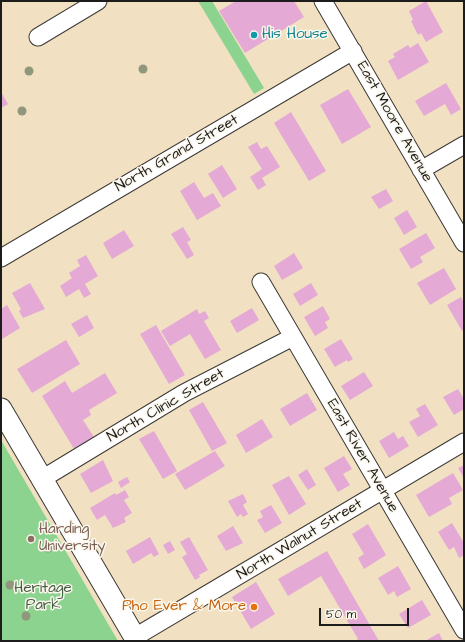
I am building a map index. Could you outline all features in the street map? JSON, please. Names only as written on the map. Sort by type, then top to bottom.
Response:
[{"type":"main road","points":[[1,409],[136,639]]},
{"type":"street","points":[[38,37],[98,1]]},
{"type":"street","name":"East Moore Avenue","points":[[323,1],[464,243]]},
{"type":"street","name":"North Grand Street","points":[[1,258],[352,51]]},
{"type":"street","points":[[421,170],[464,145]]},
{"type":"street","name":"East River Avenue","points":[[261,282],[464,630]]},
{"type":"street","name":"North Clinic Street","points":[[42,479],[184,393],[293,337]]},
{"type":"street","name":"North Walnut Street","points":[[136,639],[464,442]]},
{"type":"green space","points":[[198,1],[212,1],[264,88],[254,94]]},
{"type":"green space","name":"Heritage Park","points":[[1,440],[118,641],[1,641]]},
{"type":"building","name":"His House","points":[[236,1],[294,1],[304,17],[245,53],[219,11]]},
{"type":"building","points":[[426,1],[443,32],[426,42],[421,33],[418,35],[411,21],[413,20],[409,11]]},
{"type":"building","points":[[418,43],[429,62],[398,80],[388,61],[395,57],[393,54],[408,45],[410,48]]},
{"type":"building","points":[[446,83],[461,109],[451,115],[445,104],[424,116],[415,101]]},
{"type":"building","points":[[348,89],[371,127],[342,144],[320,105]]},
{"type":"building","points":[[1,92],[8,104],[1,108]]},
{"type":"building","points":[[291,112],[326,171],[309,181],[274,123]]},
{"type":"building","points":[[257,142],[261,149],[267,146],[280,167],[262,178],[266,185],[258,190],[250,177],[262,169],[248,147]]},
{"type":"building","points":[[222,165],[237,189],[223,198],[208,174]]},
{"type":"building","points":[[194,182],[204,198],[213,193],[221,206],[197,220],[180,191]]},
{"type":"building","points":[[386,189],[393,201],[379,209],[371,197]]},
{"type":"building","points":[[407,210],[417,227],[404,235],[394,218]]},
{"type":"building","points":[[183,227],[191,240],[187,242],[194,255],[187,259],[171,234]]},
{"type":"building","points":[[124,230],[134,246],[112,259],[103,243]]},
{"type":"building","points":[[426,233],[435,248],[420,257],[423,262],[411,269],[399,249]]},
{"type":"building","points":[[294,253],[303,268],[282,280],[274,266]]},
{"type":"building","points":[[86,255],[98,276],[85,284],[91,294],[84,298],[79,289],[66,297],[60,286],[72,278],[69,273],[80,266],[77,260]]},
{"type":"building","points":[[444,268],[456,289],[430,305],[417,283]]},
{"type":"building","points":[[30,283],[45,309],[23,318],[19,311],[21,309],[12,293]]},
{"type":"building","points":[[311,283],[318,295],[300,306],[293,294]]},
{"type":"building","points":[[461,297],[464,303],[464,329],[462,331],[447,305]]},
{"type":"building","points":[[7,305],[20,328],[2,339],[1,309]]},
{"type":"building","points":[[323,306],[330,319],[325,322],[328,328],[315,336],[304,317]]},
{"type":"building","points":[[252,308],[259,320],[237,333],[230,321]]},
{"type":"building","points":[[197,309],[199,314],[205,311],[209,318],[204,321],[221,350],[205,359],[190,334],[170,346],[161,331]]},
{"type":"building","points":[[87,315],[94,328],[79,337],[71,324]]},
{"type":"building","points":[[156,325],[185,375],[169,384],[140,334]]},
{"type":"building","points":[[341,339],[353,359],[348,362],[347,360],[335,367],[324,349]]},
{"type":"building","points":[[66,340],[80,364],[32,393],[17,369]]},
{"type":"building","points":[[364,372],[373,386],[350,400],[341,386]]},
{"type":"building","points":[[105,373],[117,393],[89,410],[91,415],[83,420],[94,437],[74,449],[42,396],[65,381],[72,393]]},
{"type":"building","points":[[458,389],[464,399],[464,409],[454,415],[443,397]]},
{"type":"building","points":[[307,393],[317,410],[290,426],[280,409]]},
{"type":"building","points":[[203,402],[227,443],[212,451],[189,410]]},
{"type":"building","points":[[425,404],[438,425],[418,437],[409,422],[420,416],[416,409]]},
{"type":"building","points":[[262,419],[273,437],[246,453],[236,435]]},
{"type":"building","points":[[154,431],[177,471],[163,479],[139,439]]},
{"type":"building","points":[[394,432],[398,439],[403,436],[409,446],[389,458],[379,441]]},
{"type":"building","points":[[215,451],[225,466],[185,490],[175,474]]},
{"type":"building","points":[[344,456],[352,469],[343,474],[350,485],[338,492],[324,468]]},
{"type":"building","points":[[103,460],[113,481],[91,493],[80,474]]},
{"type":"building","points":[[464,465],[464,478],[458,468]]},
{"type":"building","points":[[307,469],[316,485],[308,490],[298,475]]},
{"type":"building","points":[[453,473],[463,490],[449,498],[452,504],[429,517],[416,495]]},
{"type":"building","points":[[289,476],[306,504],[289,515],[272,485]]},
{"type":"building","points":[[127,477],[130,482],[121,488],[118,482]]},
{"type":"building","points":[[125,490],[129,497],[124,500],[132,513],[124,518],[126,522],[113,528],[105,515],[97,520],[90,508],[115,493],[116,495]]},
{"type":"building","points":[[243,494],[247,502],[243,505],[248,514],[243,517],[241,514],[237,517],[228,501]]},
{"type":"building","points":[[271,505],[282,523],[265,533],[257,520],[263,517],[260,511]]},
{"type":"building","points":[[452,523],[464,543],[464,555],[459,558],[454,547],[449,550],[438,532]]},
{"type":"building","points":[[368,524],[386,555],[364,569],[358,558],[364,554],[352,534]]},
{"type":"building","points":[[233,526],[243,543],[226,551],[217,536]]},
{"type":"building","points":[[150,537],[159,554],[154,557],[151,553],[133,564],[126,551]]},
{"type":"building","points":[[189,537],[208,570],[199,575],[200,577],[195,580],[182,557],[187,554],[180,542]]},
{"type":"building","points":[[170,541],[175,550],[168,554],[163,545]]},
{"type":"building","points":[[327,551],[379,641],[355,641],[358,639],[321,576],[288,596],[278,579]]},
{"type":"building","points":[[398,566],[411,589],[397,597],[394,591],[388,595],[378,578]]},
{"type":"building","points":[[256,582],[275,614],[251,629],[232,597]]},
{"type":"building","points":[[422,600],[431,615],[408,628],[399,614]]},
{"type":"building","points":[[439,633],[443,641],[425,641]]},
{"type":"place","name":"His House","points":[[254,35]]},
{"type":"place","name":"Harding University","points":[[31,539]]},
{"type":"place","name":"Pho Ever & More","points":[[254,607]]}]
